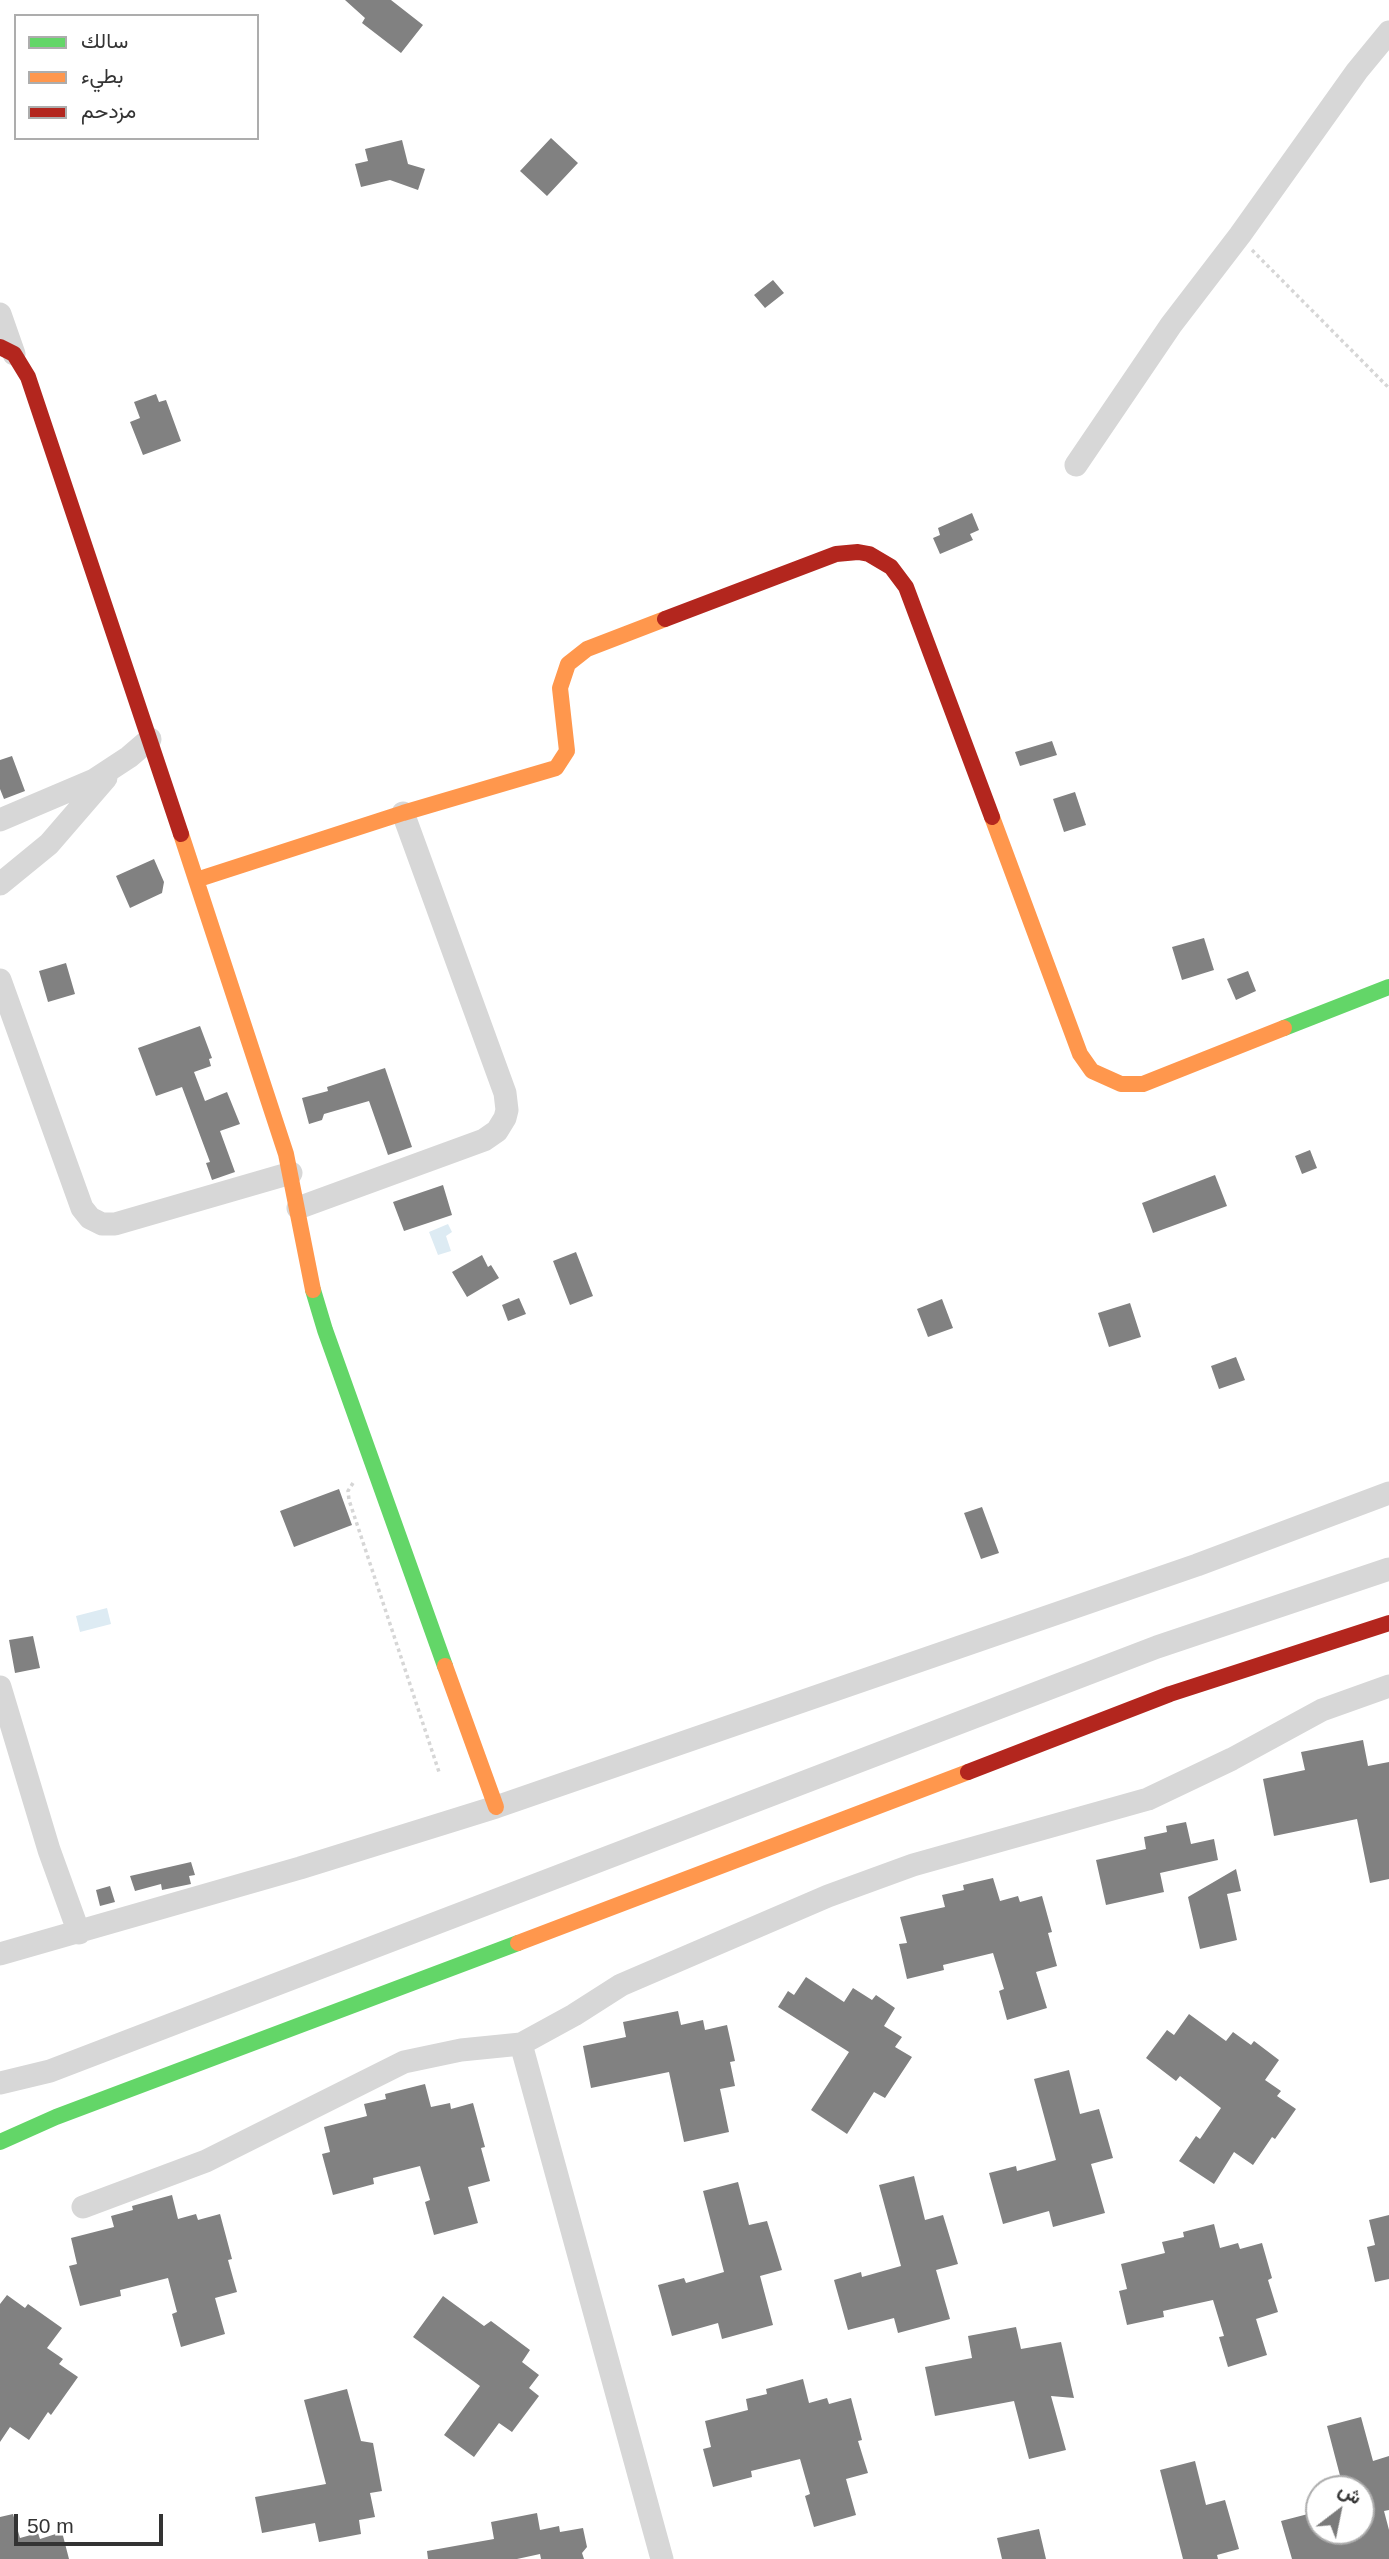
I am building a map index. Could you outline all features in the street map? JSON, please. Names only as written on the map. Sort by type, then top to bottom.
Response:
[{"type":"street","points":[[1076,465],[1171,325],[1306,140],[1389,32]]},
{"type":"street","points":[[0,314],[7,350],[20,361],[28,377],[150,739],[291,1174],[303,1247],[316,1303],[375,1475],[496,1807]]},
{"type":"street","points":[[196,880],[403,813],[549,770],[561,763],[567,751],[560,688],[563,676],[577,655],[836,554],[858,552],[869,554],[891,567],[906,587],[1080,1054],[1093,1070],[1110,1081],[1143,1084],[1389,987]]},
{"type":"street","points":[[0,820],[75,789],[112,769],[150,739]]},
{"type":"street","points":[[0,884],[49,844],[79,813],[112,769]]},
{"type":"street","points":[[298,1208],[484,1140],[497,1131],[505,1118],[505,1093],[403,813]]},
{"type":"street","points":[[0,979],[82,1208],[90,1218],[102,1224],[115,1224],[291,1174]]},
{"type":"street","points":[[0,1954],[79,1933],[496,1807],[1197,1565],[1389,1493]]},
{"type":"street","points":[[0,2083],[50,2071],[1157,1647],[1389,1569]]},
{"type":"street","points":[[0,2142],[69,2112],[676,1884],[1170,1694],[1389,1623]]},
{"type":"street","points":[[83,2207],[206,2161],[404,2062],[461,2049],[521,2044],[574,2015],[621,1984],[828,1896],[913,1865],[1148,1799],[1232,1759],[1322,1710],[1389,1686]]},
{"type":"street","points":[[0,1687],[49,1850],[79,1933]]},
{"type":"street","points":[[521,2044],[662,2559]]},
{"type":"path","points":[[1240,234],[1260,259],[1389,388]]},
{"type":"path","points":[[375,1475],[353,1483],[347,1495],[439,1772]]},
{"type":"shaded area","points":[[448,1224],[452,1232],[446,1236],[451,1251],[438,1255],[429,1232]]},
{"type":"shaded area","points":[[107,1608],[111,1624],[80,1632],[76,1616]]},
{"type":"building","points":[[345,0],[391,0],[423,25],[401,53],[362,23],[365,18]]},
{"type":"building","points":[[551,138],[578,163],[547,196],[520,171]]},
{"type":"building","points":[[402,140],[408,164],[425,169],[418,190],[390,180],[361,187],[355,164],[368,161],[365,149]]},
{"type":"building","points":[[773,280],[784,293],[765,308],[754,295]]},
{"type":"building","points":[[156,394],[159,402],[166,400],[181,441],[143,455],[130,422],[140,418],[134,402]]},
{"type":"building","points":[[972,513],[979,530],[970,534],[973,540],[940,554],[933,538],[940,535],[938,528]]},
{"type":"building","points":[[1052,741],[1057,755],[1020,766],[1015,752]]},
{"type":"building","points":[[12,756],[25,791],[4,799],[0,789],[0,760]]},
{"type":"building","points":[[1075,792],[1086,825],[1064,832],[1053,799]]},
{"type":"building","points":[[154,859],[164,882],[162,893],[130,908],[116,876]]},
{"type":"building","points":[[1204,938],[1214,970],[1182,980],[1172,947]]},
{"type":"building","points":[[66,963],[75,994],[48,1002],[39,971]]},
{"type":"building","points":[[1248,971],[1256,991],[1236,1000],[1227,979]]},
{"type":"building","points":[[200,1026],[212,1058],[209,1059],[211,1066],[194,1072],[205,1101],[227,1092],[240,1124],[220,1131],[235,1172],[212,1180],[206,1163],[210,1162],[182,1087],[156,1096],[138,1048]]},
{"type":"building","points":[[385,1068],[412,1147],[388,1155],[369,1101],[324,1114],[322,1120],[309,1124],[302,1098],[328,1091],[327,1087]]},
{"type":"building","points":[[1310,1150],[1317,1168],[1302,1174],[1295,1156]]},
{"type":"building","points":[[1215,1175],[1227,1206],[1153,1233],[1142,1203]]},
{"type":"building","points":[[443,1185],[452,1215],[404,1231],[393,1202]]},
{"type":"building","points":[[576,1252],[593,1296],[570,1305],[553,1261]]},
{"type":"building","points":[[482,1255],[488,1267],[491,1265],[499,1278],[467,1297],[452,1272]]},
{"type":"building","points":[[519,1298],[526,1314],[508,1321],[502,1305]]},
{"type":"building","points":[[942,1299],[953,1328],[928,1337],[917,1309]]},
{"type":"building","points":[[1130,1303],[1141,1337],[1109,1347],[1098,1313]]},
{"type":"building","points":[[1236,1357],[1245,1380],[1219,1389],[1211,1366]]},
{"type":"building","points":[[339,1489],[352,1525],[294,1547],[280,1511]]},
{"type":"building","points":[[982,1507],[999,1553],[981,1559],[964,1513]]},
{"type":"building","points":[[33,1636],[40,1668],[15,1673],[9,1640]]},
{"type":"building","points":[[1363,1740],[1368,1766],[1389,1762],[1389,1879],[1370,1883],[1357,1819],[1274,1836],[1263,1779],[1305,1770],[1301,1752]]},
{"type":"building","points":[[1186,1822],[1191,1844],[1214,1839],[1218,1860],[1160,1873],[1164,1892],[1106,1905],[1096,1860],[1146,1849],[1144,1837],[1167,1832],[1166,1826]]},
{"type":"building","points":[[191,1862],[195,1875],[189,1876],[191,1884],[162,1890],[161,1884],[135,1891],[130,1876]]},
{"type":"building","points":[[1236,1869],[1241,1891],[1227,1894],[1237,1940],[1200,1949],[1188,1897]]},
{"type":"building","points":[[993,1878],[1000,1901],[1018,1896],[1020,1902],[1042,1896],[1052,1932],[1048,1933],[1057,1966],[1036,1972],[1047,2008],[1007,2020],[999,1991],[1004,1989],[993,1953],[943,1965],[944,1970],[907,1979],[899,1944],[907,1943],[900,1917],[945,1907],[942,1895],[964,1890],[963,1885]]},
{"type":"building","points":[[110,1886],[115,1902],[100,1906],[96,1890]]},
{"type":"building","points":[[806,1977],[844,2002],[853,1988],[872,2000],[876,1995],[895,2008],[884,2026],[902,2037],[895,2047],[912,2057],[885,2098],[874,2092],[847,2134],[811,2110],[849,2052],[778,2007],[788,1991],[794,1995]]},
{"type":"building","points":[[678,2011],[681,2025],[703,2020],[705,2030],[727,2025],[735,2061],[730,2062],[735,2086],[720,2089],[729,2132],[684,2142],[669,2072],[591,2088],[583,2046],[626,2037],[623,2022]]},
{"type":"building","points":[[1189,2014],[1226,2041],[1233,2032],[1251,2045],[1254,2041],[1279,2060],[1265,2080],[1281,2091],[1277,2096],[1296,2109],[1253,2165],[1234,2152],[1214,2184],[1179,2161],[1196,2136],[1200,2139],[1221,2108],[1180,2076],[1176,2081],[1146,2058],[1167,2030],[1174,2035]]},
{"type":"building","points":[[1069,2070],[1080,2114],[1099,2109],[1113,2158],[1091,2164],[1105,2213],[1053,2227],[1049,2211],[1003,2224],[989,2173],[1016,2166],[1017,2171],[1056,2160],[1034,2079]]},
{"type":"building","points":[[425,2084],[431,2107],[450,2103],[451,2109],[473,2103],[485,2147],[481,2148],[490,2181],[468,2187],[478,2223],[434,2235],[425,2202],[430,2200],[420,2166],[373,2178],[374,2184],[333,2195],[322,2154],[330,2152],[324,2127],[367,2116],[364,2104],[386,2099],[385,2094]]},
{"type":"building","points":[[914,2176],[925,2220],[943,2215],[958,2264],[936,2270],[950,2319],[898,2333],[894,2318],[848,2330],[834,2280],[861,2272],[862,2277],[901,2266],[879,2185]]},
{"type":"building","points":[[738,2182],[749,2225],[767,2221],[782,2270],[760,2276],[773,2325],[722,2339],[718,2323],[672,2336],[658,2285],[684,2278],[686,2283],[724,2272],[703,2191]]},
{"type":"building","points":[[172,2195],[178,2219],[196,2214],[198,2220],[220,2214],[232,2259],[228,2260],[237,2292],[215,2298],[225,2334],[181,2347],[172,2314],[177,2312],[168,2278],[120,2290],[121,2296],[80,2306],[69,2266],[77,2264],[71,2238],[114,2227],[111,2216],[133,2210],[132,2206]]},
{"type":"building","points":[[1389,2215],[1389,2279],[1375,2282],[1367,2247],[1375,2245],[1369,2220]]},
{"type":"building","points":[[1214,2224],[1220,2248],[1238,2243],[1240,2249],[1262,2243],[1272,2278],[1268,2280],[1278,2312],[1256,2319],[1267,2355],[1228,2367],[1219,2337],[1224,2336],[1213,2300],[1163,2311],[1164,2317],[1127,2325],[1119,2291],[1127,2289],[1121,2264],[1165,2253],[1162,2242],[1184,2237],[1183,2232]]},
{"type":"building","points":[[7,2295],[25,2308],[28,2304],[62,2328],[47,2348],[63,2359],[59,2364],[78,2377],[51,2415],[48,2412],[29,2440],[10,2427],[0,2442],[0,2304]]},
{"type":"building","points":[[443,2296],[484,2326],[491,2321],[530,2350],[522,2362],[539,2375],[529,2388],[539,2396],[512,2432],[499,2423],[474,2457],[444,2435],[480,2386],[413,2337]]},
{"type":"building","points":[[1016,2327],[1021,2349],[1061,2342],[1074,2398],[1051,2396],[1066,2450],[1029,2459],[1014,2401],[935,2416],[925,2367],[972,2358],[968,2336]]},
{"type":"building","points":[[803,2379],[809,2403],[827,2398],[829,2404],[851,2398],[862,2440],[858,2441],[868,2473],[846,2479],[856,2515],[814,2527],[805,2496],[810,2494],[800,2459],[751,2471],[752,2477],[713,2487],[703,2449],[711,2447],[705,2421],[748,2410],[746,2399],[767,2394],[766,2389]]},
{"type":"building","points":[[347,2389],[361,2441],[373,2443],[382,2491],[370,2493],[375,2517],[359,2520],[361,2534],[319,2542],[315,2523],[262,2533],[255,2497],[326,2484],[304,2400]]},
{"type":"building","points":[[1361,2417],[1373,2461],[1389,2456],[1389,2510],[1384,2511],[1389,2530],[1389,2559],[1292,2559],[1281,2521],[1305,2515],[1305,2545],[1375,2545],[1375,2475],[1340,2475],[1327,2426]]},
{"type":"building","points":[[1195,2461],[1206,2505],[1225,2500],[1239,2549],[1217,2555],[1218,2559],[1183,2559],[1160,2470]]},
{"type":"building","points":[[537,2513],[540,2530],[559,2526],[560,2532],[583,2528],[587,2547],[582,2553],[584,2559],[541,2559],[540,2554],[517,2559],[428,2559],[427,2551],[494,2539],[491,2522]]},
{"type":"building","points":[[13,2514],[20,2538],[38,2533],[40,2539],[62,2532],[69,2559],[0,2559],[0,2517]]},
{"type":"building","points":[[1039,2529],[1046,2559],[1002,2559],[997,2538]]},
{"type":"traffic: fast","points":[[1284,1028],[1389,987]]},
{"type":"traffic: fast","points":[[313,1290],[445,1666]]},
{"type":"traffic: fast","points":[[0,2142],[56,2117],[518,1943]]},
{"type":"traffic: slow","points":[[196,880],[403,813],[556,768],[567,751],[560,688],[568,664],[587,649],[665,619]]},
{"type":"traffic: slow","points":[[992,817],[1080,1054],[1092,1071],[1121,1084],[1143,1084],[1284,1028]]},
{"type":"traffic: slow","points":[[181,834],[286,1154],[313,1290]]},
{"type":"traffic: slow","points":[[445,1666],[496,1807]]},
{"type":"traffic: slow","points":[[518,1943],[968,1772]]},
{"type":"traffic: jam","points":[[0,347],[14,354],[28,377],[181,834]]},
{"type":"traffic: jam","points":[[665,619],[836,554],[869,554],[891,567],[906,587],[992,817]]},
{"type":"traffic: jam","points":[[968,1772],[1170,1694],[1389,1623]]}]
